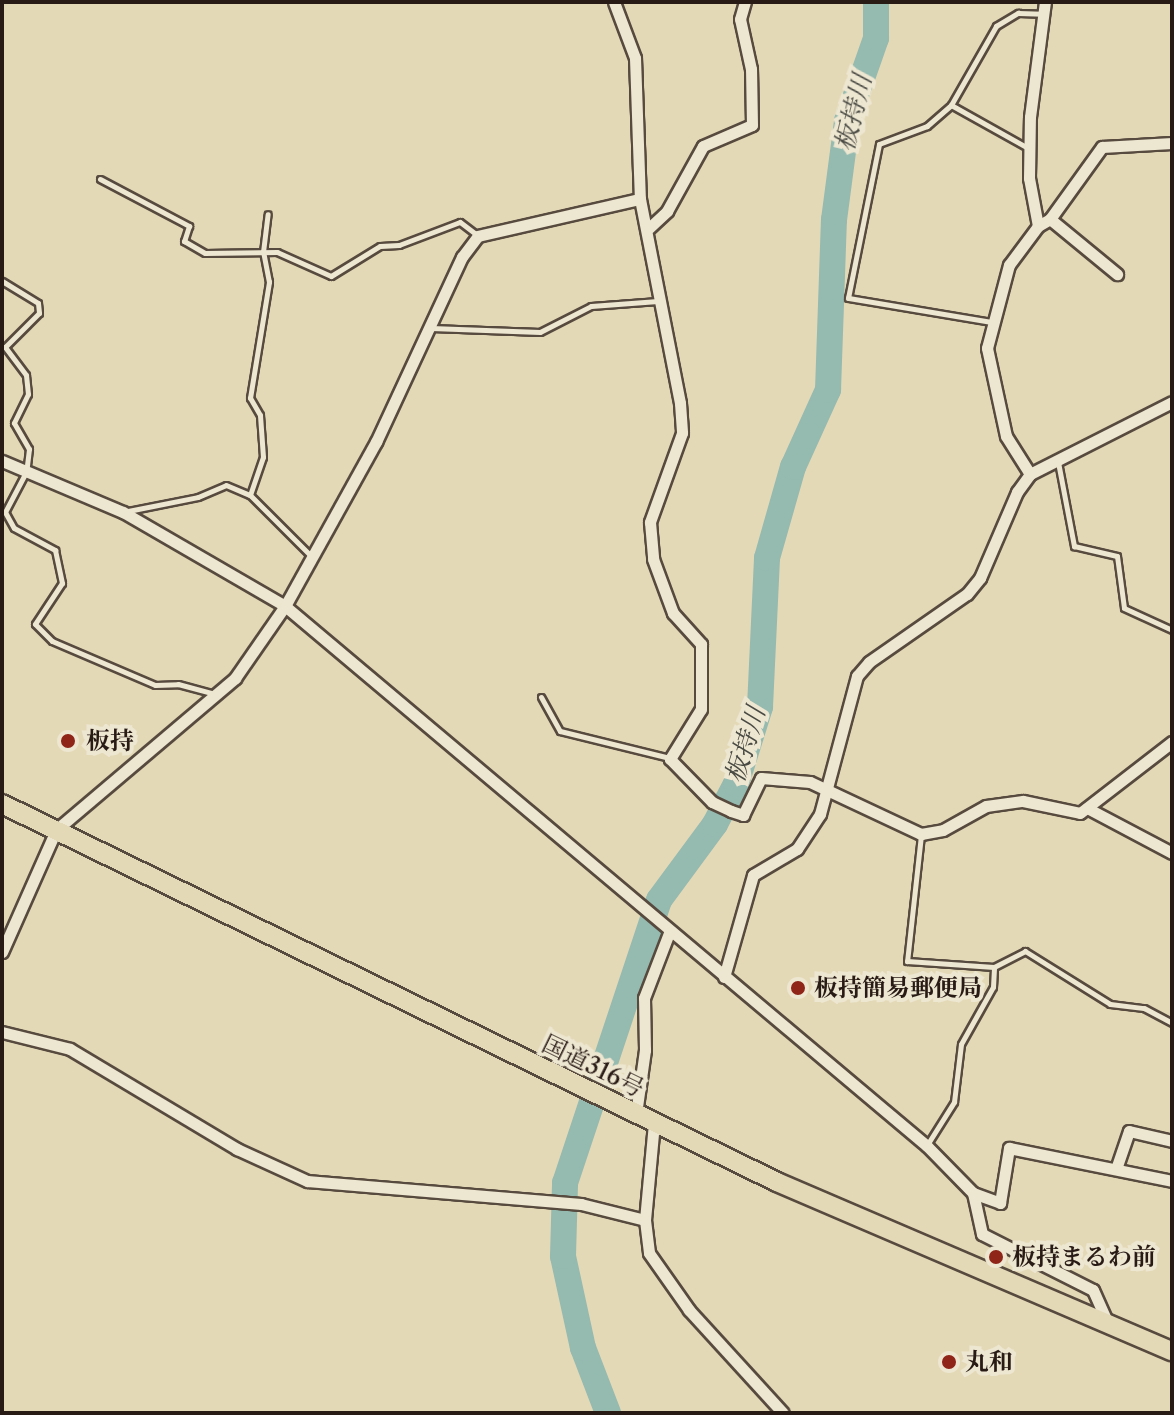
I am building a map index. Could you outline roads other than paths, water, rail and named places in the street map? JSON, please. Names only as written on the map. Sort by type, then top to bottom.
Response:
[{"type":"highway","name":"国道316号","points":[[2,804],[654,1123],[1172,1351]]},
{"type":"street","points":[[614,2],[635,58],[640,199],[649,228],[682,433],[650,522],[653,559],[673,613],[701,644],[701,709],[671,758],[712,802],[743,815],[761,778],[823,787],[921,834],[943,830],[986,806],[1023,801],[1080,813],[1172,742]]},
{"type":"street","points":[[649,228],[667,211],[703,146],[752,125],[751,69],[740,19],[745,2]]},
{"type":"street","points":[[1038,226],[1029,148],[1044,8]]},
{"type":"street","points":[[1030,474],[1012,453],[999,410],[987,348],[1009,265],[1038,226],[1050,219],[1102,147],[1172,143]]},
{"type":"street","points":[[2,952],[56,830],[235,678],[285,606],[376,442],[462,257],[478,236],[640,199]]},
{"type":"street","points":[[1050,219],[1117,274]]},
{"type":"street","points":[[724,977],[753,875],[809,838],[857,676],[869,662],[967,594],[1030,474],[1172,402]]},
{"type":"street","points":[[2,461],[123,512],[285,606],[664,929],[927,1146],[973,1193],[1000,1203],[1009,1148],[1172,1181]]},
{"type":"street","points":[[1087,808],[1172,853]]},
{"type":"street","points":[[629,1110],[645,1050],[644,998],[664,929]]},
{"type":"street","points":[[2,1032],[70,1049],[237,1149],[307,1181],[581,1204],[645,1220]]},
{"type":"street","points":[[654,1123],[645,1220],[649,1253],[658,1273],[783,1413]]},
{"type":"street","points":[[1116,1169],[1129,1131],[1172,1141]]},
{"type":"street","points":[[973,1193],[982,1234],[1093,1290],[1108,1324]]},
{"type":"lane","points":[[992,322],[848,298],[879,144],[927,126],[951,105],[996,26],[1018,13],[1044,8]]},
{"type":"lane","points":[[951,105],[1029,148]]},
{"type":"lane","points":[[100,179],[189,226],[184,241],[205,253],[277,252],[331,276],[380,246],[399,245],[460,222],[478,236]]},
{"type":"lane","points":[[250,495],[263,457],[260,415],[250,398],[269,282],[263,252],[268,214]]},
{"type":"lane","points":[[2,281],[38,303],[39,313],[5,347],[26,375],[28,394],[14,423],[29,449],[26,472],[5,512],[14,528],[55,550],[62,583],[35,624],[52,641],[155,685],[178,684],[216,695]]},
{"type":"lane","points":[[430,328],[540,332],[591,306],[659,301]]},
{"type":"lane","points":[[1056,460],[1064,477],[1074,546],[1117,556],[1124,608],[1172,630]]},
{"type":"lane","points":[[123,512],[198,497],[226,485],[250,495],[311,556]]},
{"type":"lane","points":[[541,697],[560,731],[671,758]]},
{"type":"lane","points":[[921,834],[907,961],[994,967],[1025,951],[1110,1004],[1144,1008],[1172,1023]]},
{"type":"lane","points":[[927,1146],[954,1102],[961,1044],[993,987],[994,967]]},
{"type":"waterway","name":"板持川","points":[[608,1413],[583,1348],[563,1256],[565,1183],[659,900],[715,824],[736,784],[760,707],[767,558],[793,467],[828,390],[834,220],[847,121],[876,38],[876,2]]},
{"type":"place","name":"板持","points":[[68,741]]},
{"type":"place","name":"板持簡易郵便局","points":[[798,988]]},
{"type":"place","name":"板持まるわ前","points":[[996,1257]]},
{"type":"place","name":"丸和","points":[[949,1362]]}]
